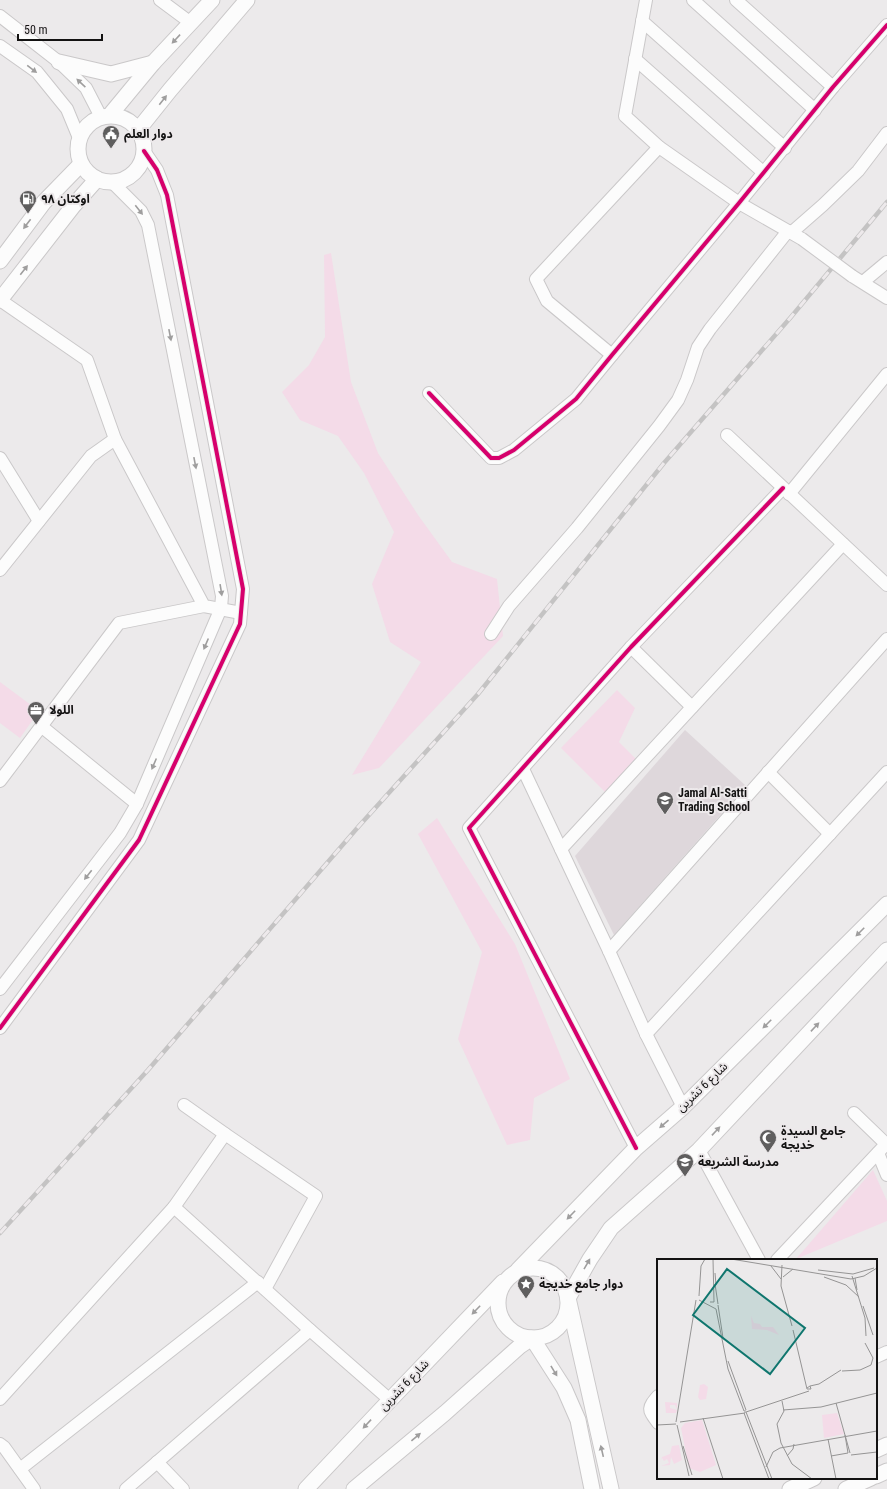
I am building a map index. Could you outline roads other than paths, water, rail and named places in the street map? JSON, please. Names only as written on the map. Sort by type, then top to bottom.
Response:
[{"type":"main road","points":[[105,116],[126,119],[138,130],[143,140],[144,152],[141,161],[129,176],[120,181],[112,182],[96,179],[81,164],[78,151],[79,138],[83,130],[91,122],[105,116],[212,0]]},
{"type":"main road","points":[[138,130],[247,0]]},
{"type":"main road","points":[[59,62],[111,74],[153,63]]},
{"type":"main road","points":[[0,261],[44,202],[81,164]]},
{"type":"main road","points":[[0,300],[74,204],[96,179]]},
{"type":"main road","name":"شارع 6 تشرين","points":[[518,1270],[636,1148],[683,1107],[887,904]]},
{"type":"main road","points":[[611,1489],[568,1298],[565,1288],[559,1278],[550,1271],[539,1268],[528,1267],[518,1270],[503,1282],[498,1292],[497,1303],[499,1314],[504,1324],[512,1332],[522,1337],[532,1338],[544,1336],[555,1331],[563,1322],[568,1310],[568,1298],[611,1228],[698,1150],[887,950]]},
{"type":"main road","name":"شارع 6 تشرين","points":[[306,1489],[503,1282]]},
{"type":"main road","points":[[354,1489],[445,1414],[520,1346],[532,1338]]},
{"type":"main road","points":[[532,1338],[564,1388],[578,1420],[592,1489]]},
{"type":"main road","points":[[877,1450],[887,1445]]},
{"type":"main road","points":[[301,1489],[327,1467]]},
{"type":"main road","points":[[877,1476],[887,1471]]},
{"type":"main road","points":[[790,1489],[812,1479]]},
{"type":"main road","points":[[846,1489],[869,1479]]},
{"type":"street","points":[[160,0],[191,23]]},
{"type":"street","points":[[646,0],[625,116],[659,147],[739,203],[802,239],[852,276],[887,298]]},
{"type":"street","points":[[693,0],[815,110]]},
{"type":"street","points":[[744,2],[833,87]]},
{"type":"street","points":[[0,16],[59,62],[86,88],[105,116]]},
{"type":"street","points":[[642,21],[785,148]]},
{"type":"street","points":[[429,393],[491,458],[499,458],[514,450],[576,399],[785,148],[833,87],[887,25]]},
{"type":"street","points":[[0,46],[37,72],[67,110],[79,138]]},
{"type":"street","points":[[635,59],[764,173]]},
{"type":"street","points":[[491,634],[509,606],[577,528],[678,400],[688,380],[698,347],[710,329],[789,232],[823,205],[858,171],[887,133]]},
{"type":"street","points":[[612,354],[546,301],[536,279],[659,147]]},
{"type":"street","points":[[0,1028],[139,840],[240,624],[243,589],[167,195],[157,170],[144,152]]},
{"type":"street","points":[[0,989],[120,834],[137,804],[221,608],[222,596],[148,225],[141,211],[112,182]]},
{"type":"street","points":[[863,282],[887,262]]},
{"type":"street","points":[[0,300],[87,360],[115,439],[204,606]]},
{"type":"street","points":[[636,1148],[469,828],[631,647],[786,491],[887,374]]},
{"type":"street","points":[[727,435],[887,585]]},
{"type":"street","points":[[0,570],[90,456],[115,439]]},
{"type":"street","points":[[0,458],[39,521]]},
{"type":"street","points":[[561,849],[843,544]]},
{"type":"street","points":[[0,781],[119,623],[204,606],[241,613]]},
{"type":"street","points":[[609,951],[887,639]]},
{"type":"street","points":[[631,647],[692,707]]},
{"type":"street","points":[[41,726],[137,804]]},
{"type":"street","points":[[523,769],[609,951],[646,1034],[683,1107]]},
{"type":"street","points":[[768,772],[830,834]]},
{"type":"street","points":[[646,1034],[887,772]]},
{"type":"street","points":[[20,1469],[261,1285],[316,1196],[184,1105]]},
{"type":"street","points":[[778,1259],[887,1143],[854,1113]]},
{"type":"street","points":[[0,1399],[174,1207],[225,1134]]},
{"type":"street","points":[[698,1150],[758,1259]]},
{"type":"street","points":[[878,1153],[887,1175]]},
{"type":"street","points":[[174,1207],[390,1400]]},
{"type":"street","points":[[126,1489],[310,1330]]},
{"type":"street","points":[[877,1357],[887,1352]]},
{"type":"street","points":[[657,1397],[650,1408],[650,1411],[657,1422]]},
{"type":"street","points":[[0,1444],[4,1447],[34,1489]]},
{"type":"street","points":[[157,1462],[183,1489]]},
{"type":"railway","points":[[0,1233],[148,1070],[359,826],[478,694],[664,463],[791,317],[887,202]]},
{"type":"place","name":"دوار العلم","points":[[111,149]]},
{"type":"place","name":"اوكتان ٩٨","points":[[28,214]]},
{"type":"place","name":"اللولا","points":[[36,725]]},
{"type":"place","name":"Jamal Al-Satti Trading School","points":[[665,815]]},
{"type":"place","name":"جامع السيدة خديجة","points":[[768,1153]]},
{"type":"place","name":"مدرسة الشريعة","points":[[685,1177]]},
{"type":"place","name":"دوار جامع خديجة","points":[[526,1299]]}]
